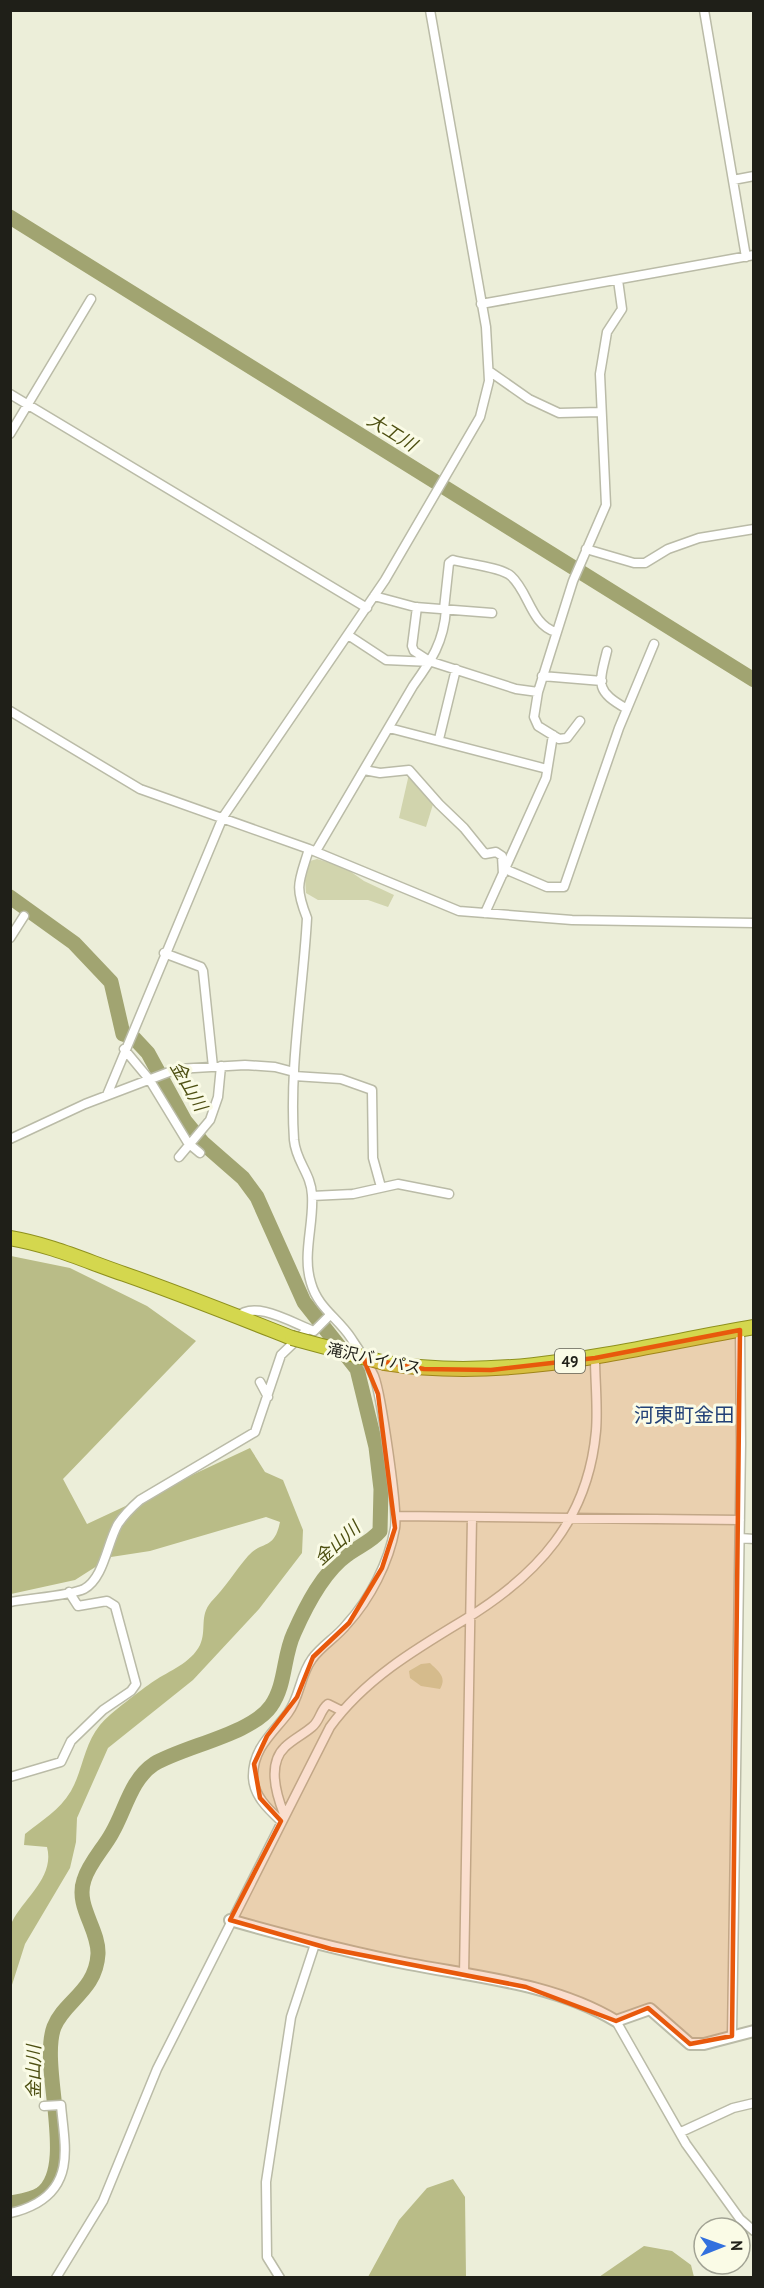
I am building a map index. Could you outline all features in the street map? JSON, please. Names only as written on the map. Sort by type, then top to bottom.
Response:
[{"type":"highway","name":"滝沢バイパス","points":[[10,1238],[63,1250],[122,1274],[170,1288],[292,1338],[385,1363],[424,1368],[474,1370],[532,1366],[595,1358],[747,1328]]},
{"type":"street","points":[[107,1095],[164,953],[223,817],[367,608],[480,417],[489,371],[486,327],[430,10]]},
{"type":"street","points":[[481,304],[749,256],[733,180],[704,10]]},
{"type":"street","points":[[733,180],[753,176]]},
{"type":"street","points":[[580,721],[567,738],[553,735],[535,722],[538,692],[556,632],[586,549],[606,505],[600,374],[604,342],[622,309],[618,280]]},
{"type":"street","points":[[10,434],[91,299]]},
{"type":"street","points":[[489,371],[529,399],[559,413],[601,412]]},
{"type":"street","points":[[10,394],[367,608]]},
{"type":"street","points":[[586,549],[634,563],[645,563],[668,549],[699,538],[753,529]]},
{"type":"street","points":[[283,1817],[260,1798],[254,1785],[254,1764],[267,1736],[293,1705],[313,1657],[349,1623],[371,1590],[391,1543],[396,1516],[374,1377],[349,1335],[329,1316],[318,1300],[309,1274],[312,1196],[310,1179],[295,1153],[294,1074],[307,918],[300,901],[298,884],[312,850],[364,770],[413,686],[432,662],[445,627],[449,563],[453,560],[503,570],[512,577],[542,625],[556,632]]},
{"type":"street","points":[[374,596],[417,607],[492,613]]},
{"type":"street","points":[[417,607],[412,646],[414,651],[432,662]]},
{"type":"street","points":[[348,634],[386,660],[432,662],[516,689],[538,692]]},
{"type":"street","points":[[504,872],[547,887],[564,887],[627,709],[654,644]]},
{"type":"street","points":[[607,651],[602,681],[603,692],[627,709]]},
{"type":"street","points":[[439,739],[456,669]]},
{"type":"street","points":[[542,676],[602,681]]},
{"type":"street","points":[[10,711],[140,789],[312,850],[430,901],[459,911],[572,920],[753,923]]},
{"type":"street","points":[[389,728],[439,739],[547,769]]},
{"type":"street","points":[[484,914],[546,778],[553,735]]},
{"type":"street","points":[[364,770],[380,772],[409,770],[485,854],[496,852],[502,856],[504,872]]},
{"type":"street","points":[[10,938],[24,916]]},
{"type":"street","points":[[164,953],[201,967],[203,971],[221,1081],[210,1120],[188,1143],[179,1157]]},
{"type":"street","points":[[124,1049],[149,1079],[188,1143],[200,1153]]},
{"type":"street","points":[[10,1139],[107,1095],[177,1069],[262,1066],[294,1074],[341,1079],[372,1090],[373,1158],[381,1187]]},
{"type":"street","points":[[312,1196],[353,1194],[381,1187],[408,1185],[449,1194]]},
{"type":"street","points":[[237,1317],[248,1311],[262,1311],[314,1331],[329,1316]]},
{"type":"street","points":[[732,2036],[740,1520],[747,1328]]},
{"type":"street","points":[[10,1602],[82,1590],[94,1580],[112,1537],[128,1511],[140,1500],[255,1432],[281,1355],[308,1329]]},
{"type":"street","points":[[56,2277],[103,2201],[156,2068],[325,1736],[342,1711],[412,1650],[508,1591],[548,1554],[571,1518],[588,1479],[596,1430],[595,1358]]},
{"type":"street","points":[[260,1382],[268,1396]]},
{"type":"street","points":[[396,1516],[740,1520]]},
{"type":"street","points":[[464,1975],[472,1517]]},
{"type":"street","points":[[740,1538],[753,1539]]},
{"type":"street","points":[[10,1777],[62,1762],[71,1742],[103,1710],[131,1691],[136,1684],[116,1606],[107,1601],[78,1606],[69,1592]]},
{"type":"street","points":[[283,1817],[275,1777],[279,1755],[284,1748],[316,1724],[328,1704],[342,1711]]},
{"type":"street","points":[[230,1920],[315,1944],[559,1996],[600,2011],[616,2021],[655,2092],[681,2132],[734,2211],[753,2231]]},
{"type":"street","points":[[280,2277],[267,2257],[266,2182],[291,2018],[315,1944]]},
{"type":"street","points":[[616,2021],[650,2009],[690,2044],[704,2044],[753,2031]]},
{"type":"street","points":[[681,2132],[734,2108],[753,2103]]},
{"type":"street","points":[[10,2213],[25,2210],[46,2198],[62,2176],[61,2105],[44,2106]]},
{"type":"highlighted area","points":[[740,1330],[732,2036],[690,2044],[648,2008],[616,2021],[526,1987],[331,1949],[230,1920],[281,1821],[260,1798],[254,1764],[267,1736],[297,1697],[313,1657],[349,1623],[382,1568],[395,1528],[378,1394],[363,1358],[424,1369],[491,1370],[595,1358]]},
{"type":"green space","points":[[409,774],[434,801],[426,827],[399,818]]},
{"type":"green space","points":[[317,859],[344,867],[364,881],[394,895],[388,907],[368,900],[318,900],[306,893],[305,879],[310,861]]},
{"type":"green space","points":[[11,1256],[70,1268],[147,1306],[196,1341],[63,1479],[87,1524],[250,1448],[265,1472],[283,1480],[303,1530],[302,1553],[259,1609],[193,1680],[108,1748],[77,1818],[76,1842],[70,1868],[25,1944],[11,1988],[10,1927],[17,1913],[43,1878],[48,1858],[47,1847],[24,1845],[25,1834],[50,1815],[71,1791],[90,1740],[100,1725],[134,1696],[185,1662],[196,1651],[202,1639],[207,1607],[248,1556],[271,1541],[280,1522],[266,1517],[150,1551],[111,1557],[75,1580],[11,1594]]},
{"type":"green space","points":[[430,1663],[442,1678],[440,1689],[421,1686],[410,1678],[409,1671],[421,1664]]},
{"type":"green space","points":[[453,2179],[465,2197],[466,2277],[368,2277],[399,2220],[427,2188]]},
{"type":"green space","points":[[644,2246],[672,2251],[691,2265],[694,2277],[599,2277]]},
{"type":"waterway","name":"大工川","points":[[10,217],[754,680]]},
{"type":"waterway","name":"金山川","points":[[10,897],[74,943],[111,982],[123,1034],[134,1038],[148,1053],[185,1121],[203,1143],[243,1178],[257,1197],[304,1302],[357,1369],[376,1447],[381,1489],[380,1531],[338,1562],[316,1590],[290,1642],[279,1689],[271,1706],[262,1716],[234,1732],[167,1757],[146,1770],[134,1787],[112,1833],[89,1868],[82,1890],[85,1908],[97,1945],[96,1967],[86,1987],[59,2018],[54,2027],[51,2045],[57,2163],[52,2181],[41,2194],[10,2203]]},
{"type":"district","name":"河東町金田","points":[[684,1415]]}]
